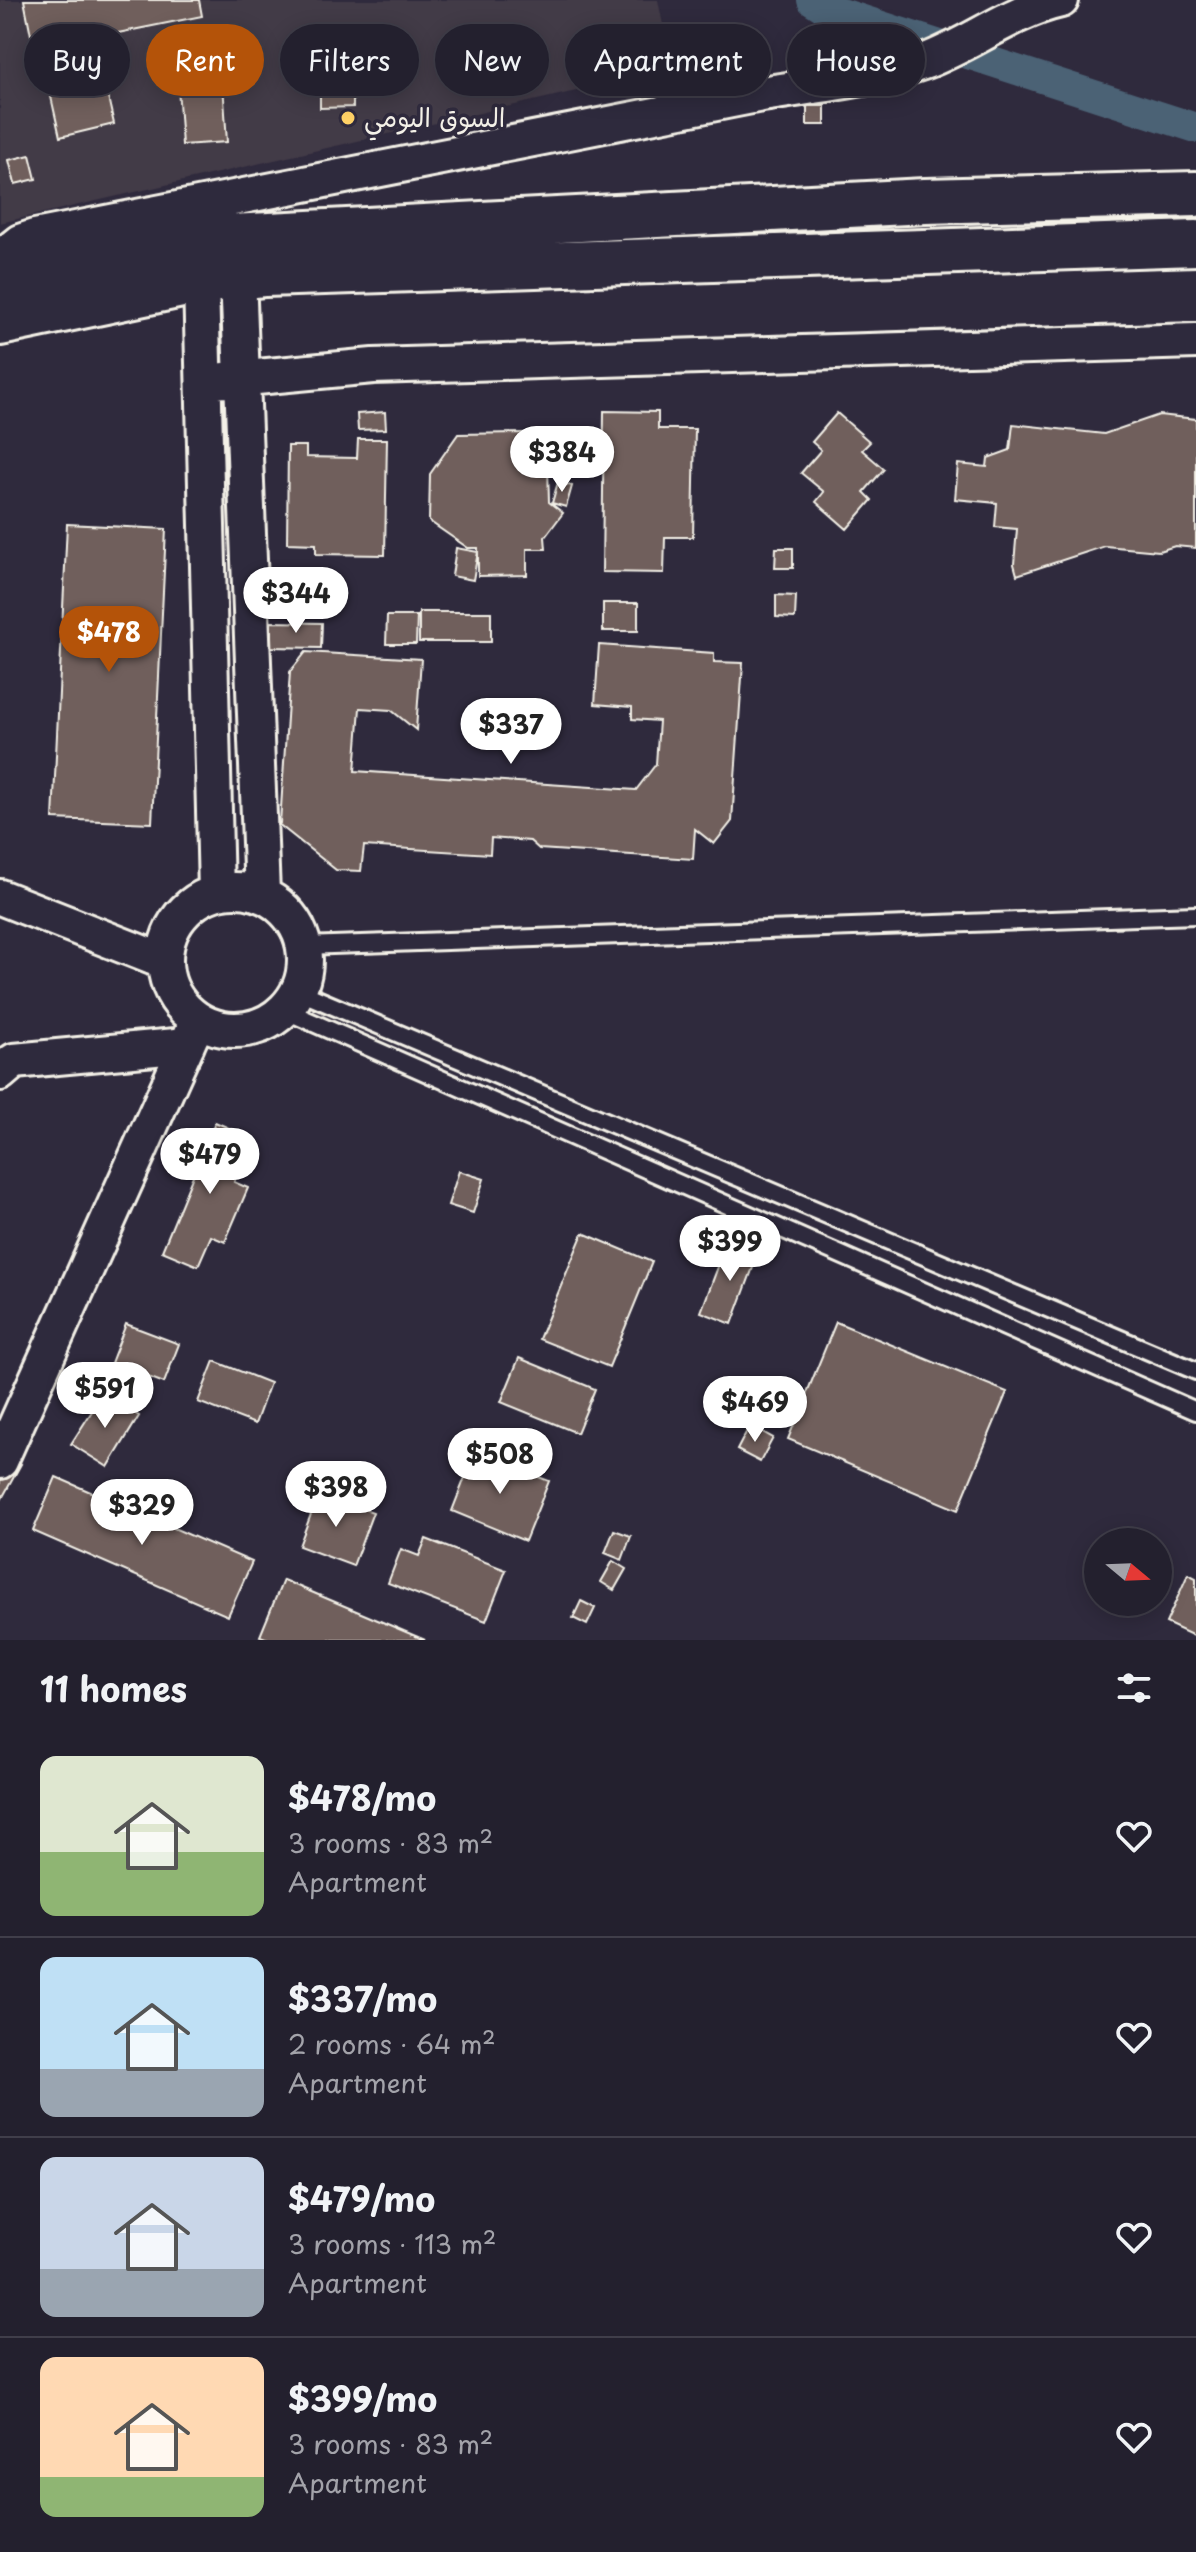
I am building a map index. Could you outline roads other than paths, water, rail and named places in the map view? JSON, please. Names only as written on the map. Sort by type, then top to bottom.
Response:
[{"type":"main road","points":[[0,280],[130,252],[228,237],[925,201],[1196,194]]},
{"type":"main road","points":[[0,323],[220,278],[1196,243]]},
{"type":"street","points":[[0,258],[20,242],[35,237],[901,69],[953,49],[1023,11],[1061,0]]},
{"type":"street","points":[[220,278],[243,380],[262,894]]},
{"type":"street","points":[[216,892],[204,382],[220,278]]},
{"type":"street","points":[[204,382],[373,366],[1196,341]]},
{"type":"street","points":[[0,1073],[14,1061],[193,1032],[220,1028],[243,1030],[265,1023],[291,1001],[305,969],[304,946],[296,924],[281,906],[262,894],[239,889],[216,892],[195,902],[179,918],[168,939],[165,962],[169,984],[193,1032],[0,1461]]},
{"type":"street","points":[[0,897],[165,962]]},
{"type":"lane","points":[[304,946],[1196,915]]},
{"type":"lane","points":[[291,1001],[1196,1371]]},
{"type":"lane","points":[[291,1001],[1196,1411]]},
{"type":"waterway","points":[[812,0],[823,7],[1196,128]]},
{"type":"place","name":"السوق اليومي","points":[[348,118]]}]
